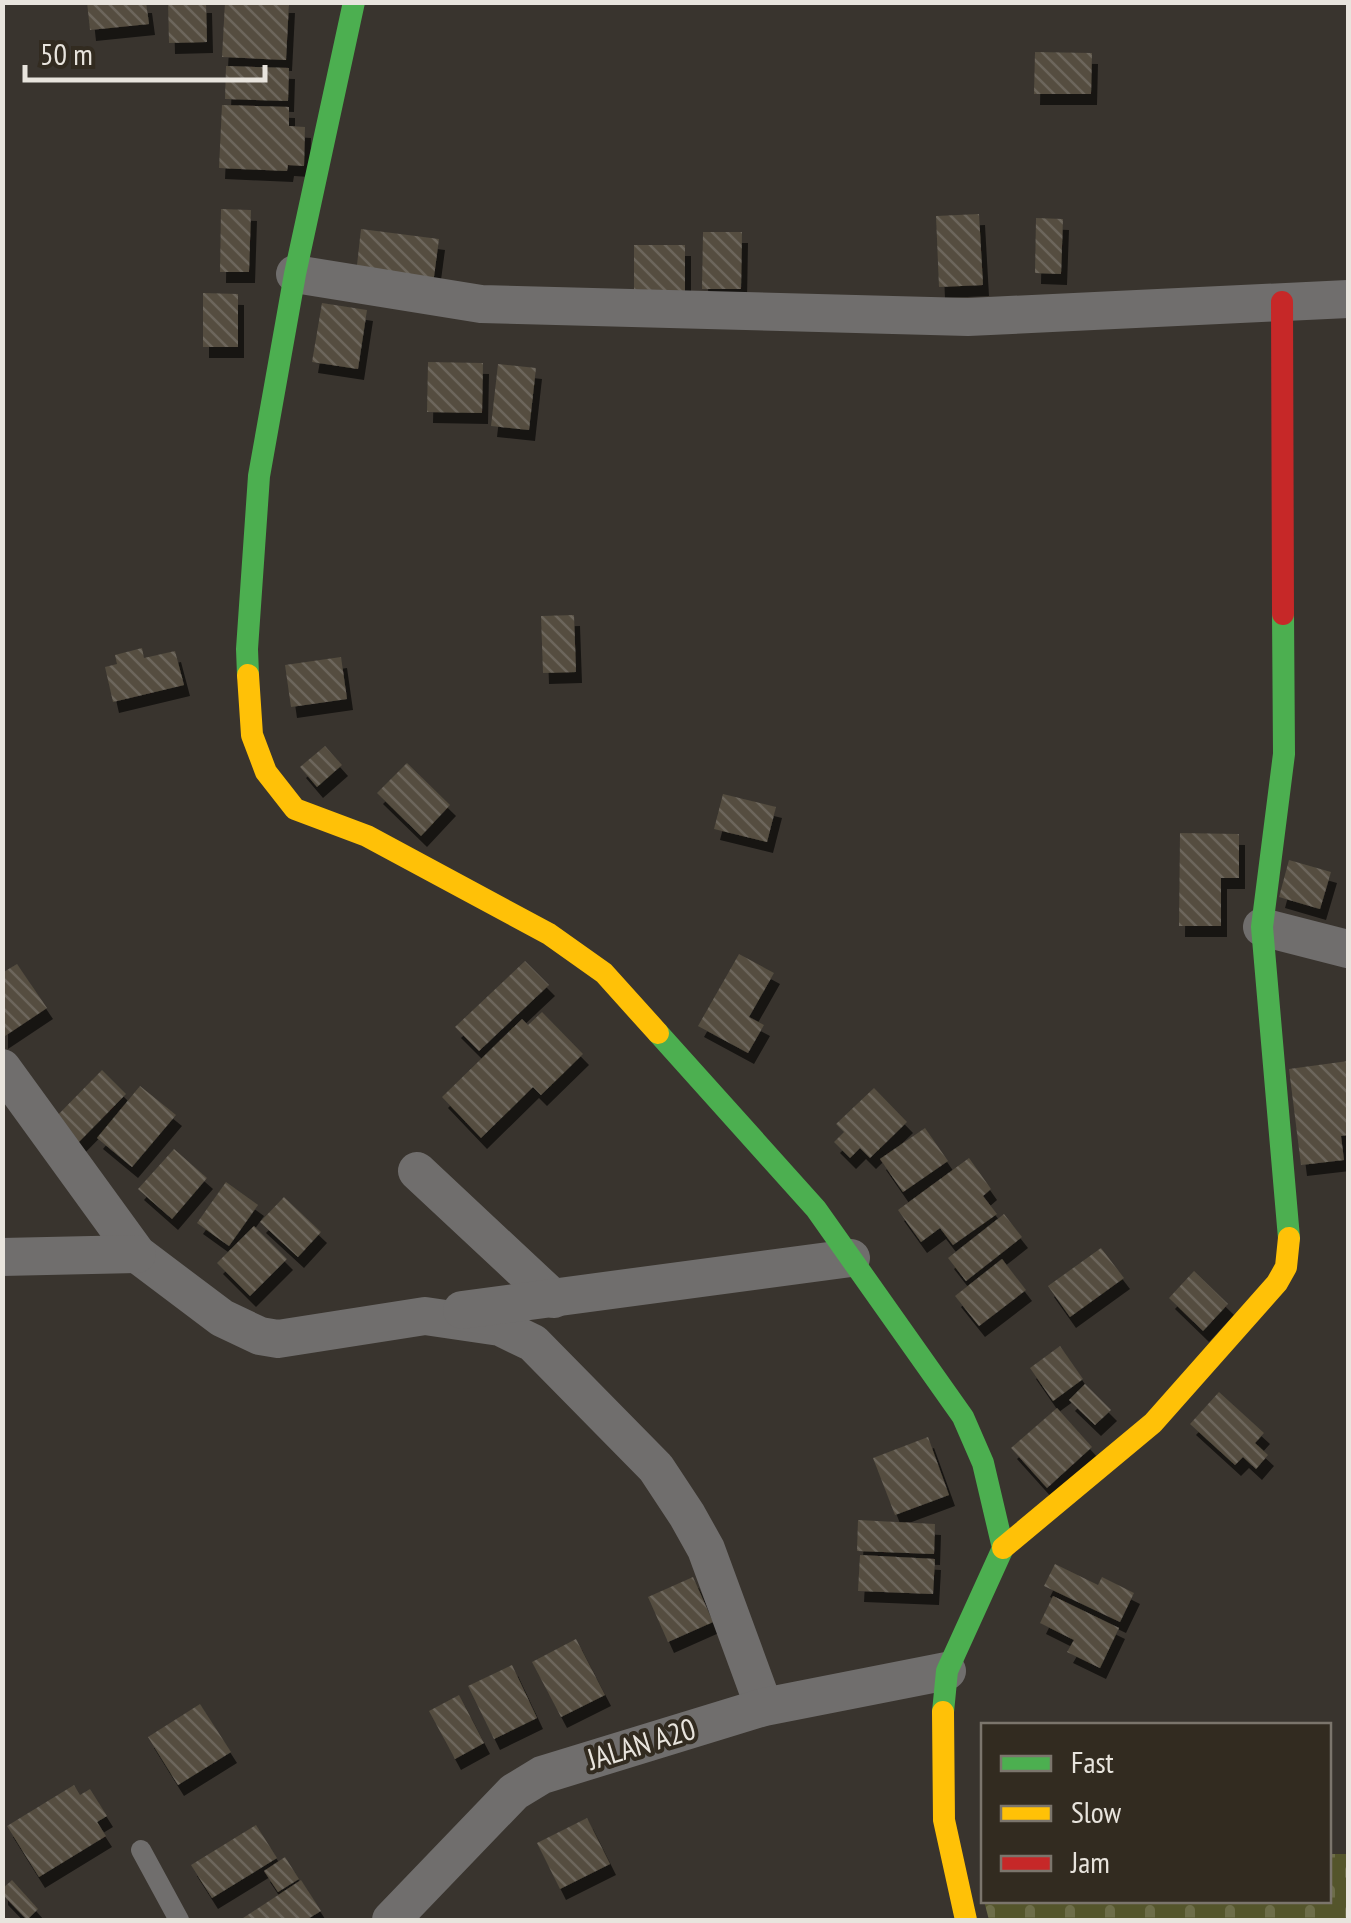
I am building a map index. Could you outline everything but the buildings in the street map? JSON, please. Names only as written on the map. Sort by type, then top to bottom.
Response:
[{"type":"street","points":[[354,2],[296,274],[259,476],[247,649],[252,735],[266,772],[295,809],[367,836],[549,934],[604,973],[816,1209],[963,1416],[984,1463],[1002,1548]]},
{"type":"street","points":[[296,274],[481,304],[968,318],[1348,300]]},
{"type":"street","points":[[966,1920],[944,1820],[942,1728],[946,1671],[1002,1548],[1153,1423],[1277,1283],[1290,1249],[1262,926],[1284,754],[1282,302]]},
{"type":"street","points":[[1262,926],[1348,949]]},
{"type":"street","points":[[2,1068],[137,1254],[222,1318],[260,1336],[278,1340],[851,1258]]},
{"type":"street","points":[[417,1171],[554,1298]]},
{"type":"street","points":[[2,1257],[137,1254]]},
{"type":"street","points":[[425,1316],[500,1326],[533,1344],[656,1468],[706,1550],[764,1706]]},
{"type":"street","name":"JALAN A20","points":[[390,1920],[493,1814],[542,1774],[764,1706],[946,1671]]},
{"type":"lane","points":[[141,1850],[179,1920]]},
{"type":"green space","points":[[1331,1854],[1348,1854],[1348,1920],[989,1920],[985,1903],[1331,1903]]},
{"type":"traffic: fast","points":[[248,675],[259,476],[295,274],[354,2]]},
{"type":"traffic: fast","points":[[1283,614],[1284,754],[1262,927],[1289,1238]]},
{"type":"traffic: fast","points":[[658,1033],[816,1209],[963,1417],[983,1463],[1003,1548],[947,1671],[943,1712]]},
{"type":"traffic: slow","points":[[248,675],[252,735],[266,772],[295,809],[367,836],[549,934],[604,973],[658,1033]]},
{"type":"traffic: slow","points":[[1003,1548],[1153,1423],[1277,1283],[1286,1267],[1289,1238]]},
{"type":"traffic: slow","points":[[943,1712],[944,1820],[966,1920]]},
{"type":"traffic: jam","points":[[1282,302],[1283,614]]}]
